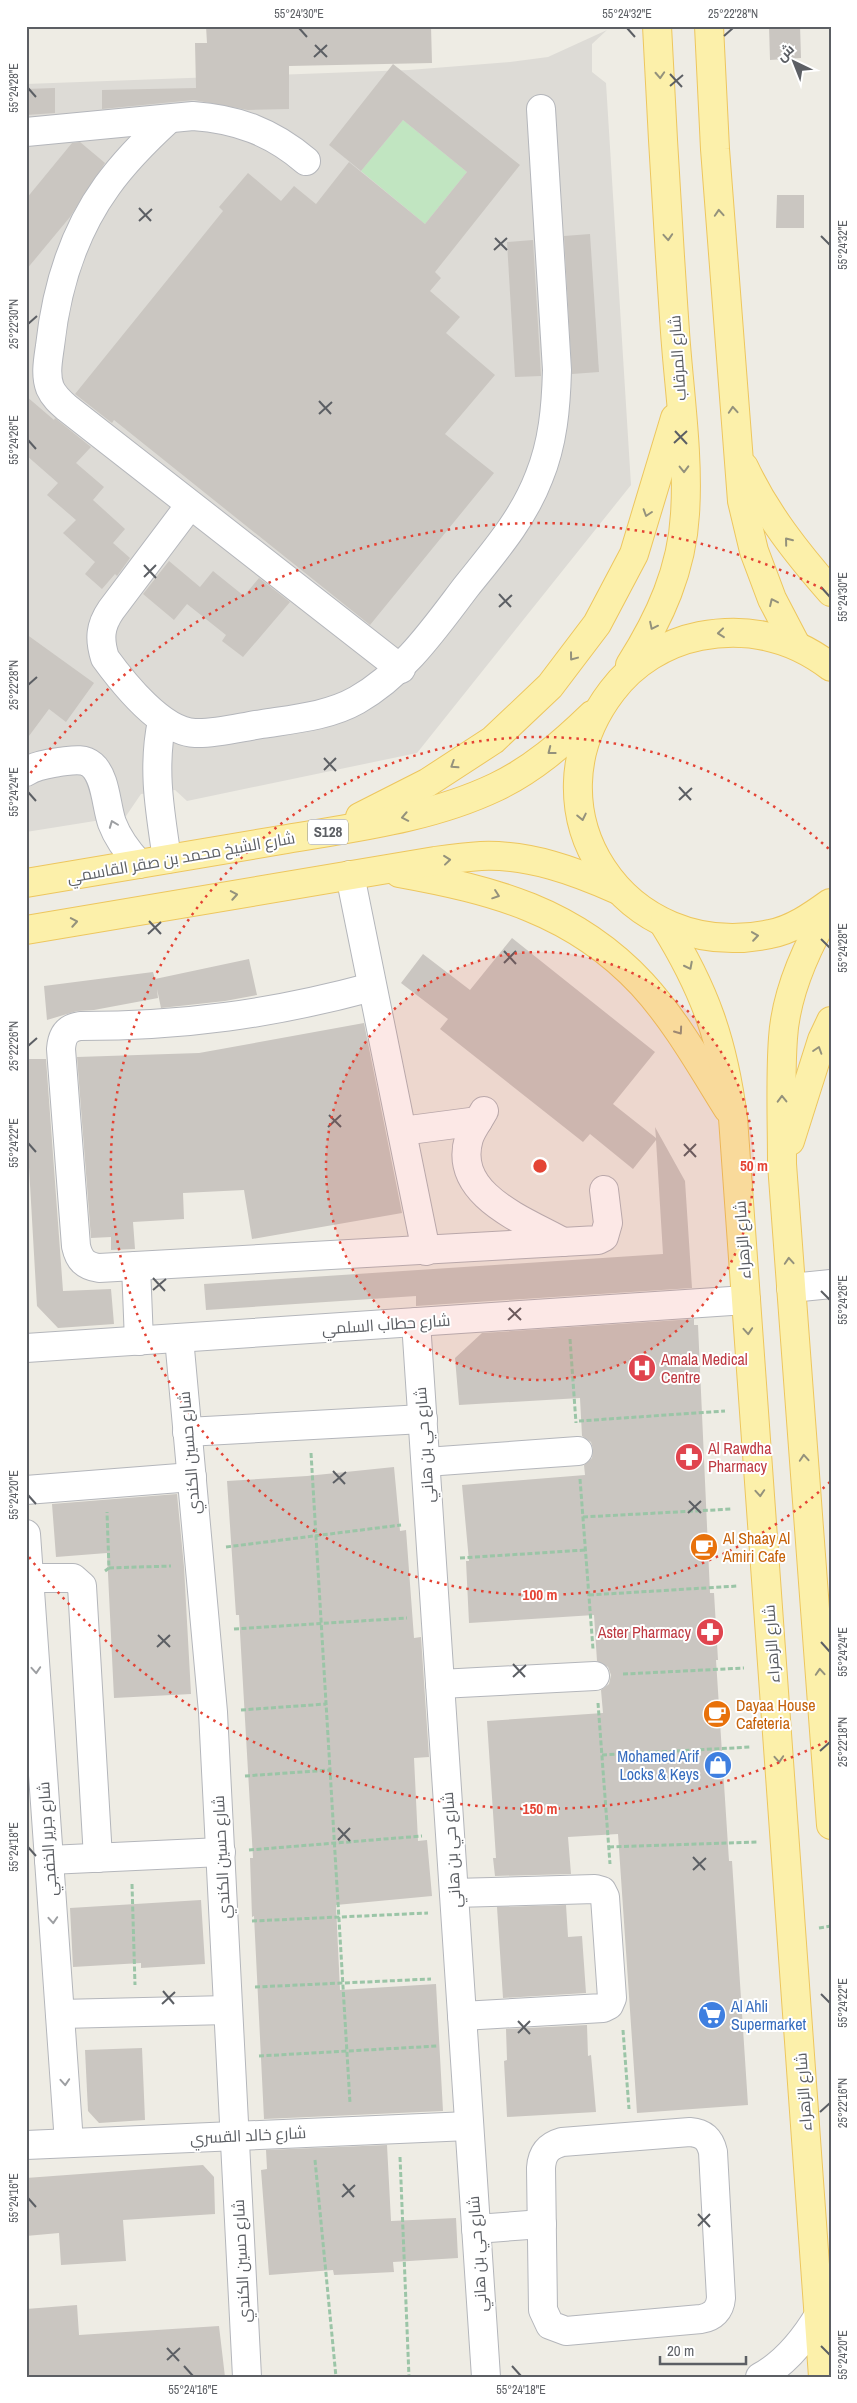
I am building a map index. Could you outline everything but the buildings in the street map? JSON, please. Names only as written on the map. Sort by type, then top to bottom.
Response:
[{"type":"main road","name":"شارع المرقاب","points":[[623,677],[654,627],[675,572],[686,514],[665,189],[657,26]]},
{"type":"main road","points":[[709,26],[715,149],[736,449],[742,501],[754,551],[772,599],[796,645]]},
{"type":"main road","points":[[331,831],[427,783],[492,740],[550,686],[598,624],[634,554],[680,399]]},
{"type":"main road","points":[[736,449],[756,492],[781,532],[831,592]]},
{"type":"main road","points":[[831,667],[796,645],[760,634],[723,632],[686,639],[652,654],[623,677],[600,707],[586,736],[579,769],[579,802],[586,835],[599,865],[619,891],[640,910],[664,924],[699,936],[735,939],[772,934],[806,920],[831,902]]},
{"type":"main road","name":"شارع الشيخ محمد بن صقر القاسمي","points":[[26,883],[414,816],[456,804],[497,787],[534,765],[569,738],[600,707]]},
{"type":"main road","points":[[26,930],[380,870],[482,856],[530,859],[576,872],[619,891]]},
{"type":"main road","points":[[380,870],[494,893],[548,914],[599,944],[642,984],[678,1030],[733,1118]]},
{"type":"main road","points":[[830,1812],[782,1164],[783,1036],[793,988],[810,941],[831,906]]},
{"type":"main road","name":"شارع الزهراء","points":[[664,924],[690,967],[716,1028],[728,1077],[733,1118],[823,2377]]},
{"type":"main road","points":[[782,1164],[822,1040],[831,1021]]},
{"type":"street","points":[[190,504],[104,620],[101,633],[101,646],[106,658],[162,720],[182,731],[199,733],[330,711],[356,701],[400,668],[503,541],[523,510],[539,477],[551,443],[556,406],[557,370],[541,109]]},
{"type":"street","points":[[26,132],[193,116],[218,117],[242,123],[265,132],[287,145],[306,161]]},
{"type":"street","points":[[169,119],[135,150],[106,187],[83,227],[65,270],[53,315],[47,374],[50,388],[57,400],[400,668]]},
{"type":"street","points":[[162,720],[157,744],[156,769],[167,860]]},
{"type":"street","points":[[26,772],[39,766],[74,760],[84,761],[92,765],[98,773],[112,824],[128,852],[139,864]]},
{"type":"street","points":[[350,875],[426,1251]]},
{"type":"street","points":[[372,987],[325,1000],[242,1016],[168,1024],[80,1026],[72,1027],[65,1032],[61,1048],[78,1255],[82,1262],[90,1267],[136,1266],[598,1240],[604,1236],[608,1223],[604,1190]]},
{"type":"street","points":[[402,1131],[481,1116],[466,1148],[466,1160],[474,1184],[492,1201],[563,1242]]},
{"type":"street","points":[[136,1266],[139,1341]]},
{"type":"street","points":[[791,1288],[831,1284]]},
{"type":"street","name":"شارع حطاب السلمي","points":[[26,1348],[746,1300]]},
{"type":"street","name":"شارع حي بن هاني","points":[[416,1322],[486,2377]]},
{"type":"street","name":"شارع حسين الكندي","points":[[179,1338],[213,1712],[247,2377]]},
{"type":"street","points":[[187,1432],[423,1419]]},
{"type":"street","points":[[426,1462],[578,1452]]},
{"type":"street","points":[[26,1490],[192,1477]]},
{"type":"street","name":"شارع جرير الخفجي","points":[[26,1534],[69,2143]]},
{"type":"street","points":[[29,1578],[73,1578],[82,1586],[98,1858]]},
{"type":"street","points":[[440,1684],[596,1676]]},
{"type":"street","points":[[49,1860],[221,1852]]},
{"type":"street","points":[[455,1902],[595,1889],[602,1891],[605,1897],[612,1998],[609,2005],[603,2008],[462,2016]]},
{"type":"street","points":[[60,2014],[136,2012],[228,1999]]},
{"type":"street","name":"شارع خالد القسري","points":[[26,2145],[469,2126]]},
{"type":"street","points":[[698,2133],[711,2144],[714,2152],[722,2298],[720,2306],[716,2313],[709,2318],[566,2331],[557,2330],[550,2325],[543,2310],[540,2168],[546,2151],[553,2145],[562,2142],[631,2137],[698,2133]]},
{"type":"street","points":[[476,2228],[542,2224]]},
{"type":"street","points":[[760,2377],[785,2359],[804,2339],[819,2315]]},
{"type":"path","points":[[567,1312],[612,1888],[605,1897]]},
{"type":"path","points":[[576,1421],[754,1409]]},
{"type":"path","points":[[309,1425],[352,2130]]},
{"type":"path","points":[[105,1484],[109,1568]]},
{"type":"path","points":[[583,1517],[761,1507]]},
{"type":"path","points":[[82,1586],[109,1568],[199,1558],[316,1536],[430,1522]]},
{"type":"path","points":[[432,1560],[586,1550]]},
{"type":"path","points":[[589,1595],[766,1584]]},
{"type":"path","points":[[206,1630],[436,1616]]},
{"type":"path","points":[[596,1676],[772,1666]]},
{"type":"path","points":[[213,1712],[326,1704]]},
{"type":"path","points":[[602,1755],[778,1745]]},
{"type":"path","points":[[216,1778],[330,1770]]},
{"type":"path","points":[[221,1852],[450,1834]]},
{"type":"path","points":[[608,1847],[785,1841]]},
{"type":"path","points":[[131,1856],[136,2012]]},
{"type":"path","points":[[224,1922],[339,1917],[455,1902]]},
{"type":"path","points":[[228,1999],[342,1983],[459,1977]]},
{"type":"path","points":[[612,1998],[621,2013],[631,2137]]},
{"type":"path","points":[[231,2058],[464,2044]]},
{"type":"path","points":[[399,2128],[408,2377]]},
{"type":"path","points":[[312,2132],[336,2377]]},
{"type":"shaded area","points":[[607,30],[592,44],[592,72],[606,83],[631,485],[417,753],[187,801],[175,790],[141,794],[126,816],[26,832],[26,84],[409,70],[510,62],[548,57]]},
{"type":"green space","points":[[403,120],[467,172],[425,224],[361,171]]},
{"type":"place","name":"Amala Medical Centre","points":[[642,1368]]},
{"type":"place","name":"Al Rawdha Pharmacy","points":[[689,1457]]},
{"type":"place","name":"Al Shaay Al Amiri Cafe","points":[[704,1547]]},
{"type":"place","name":"Aster Pharmacy","points":[[710,1632]]},
{"type":"place","name":"Dayaa House Cafeteria","points":[[717,1714]]},
{"type":"place","name":"Mohamed Arif Locks & Keys","points":[[718,1765]]},
{"type":"place","name":"Al Ahli Supermarket","points":[[712,2015]]}]
